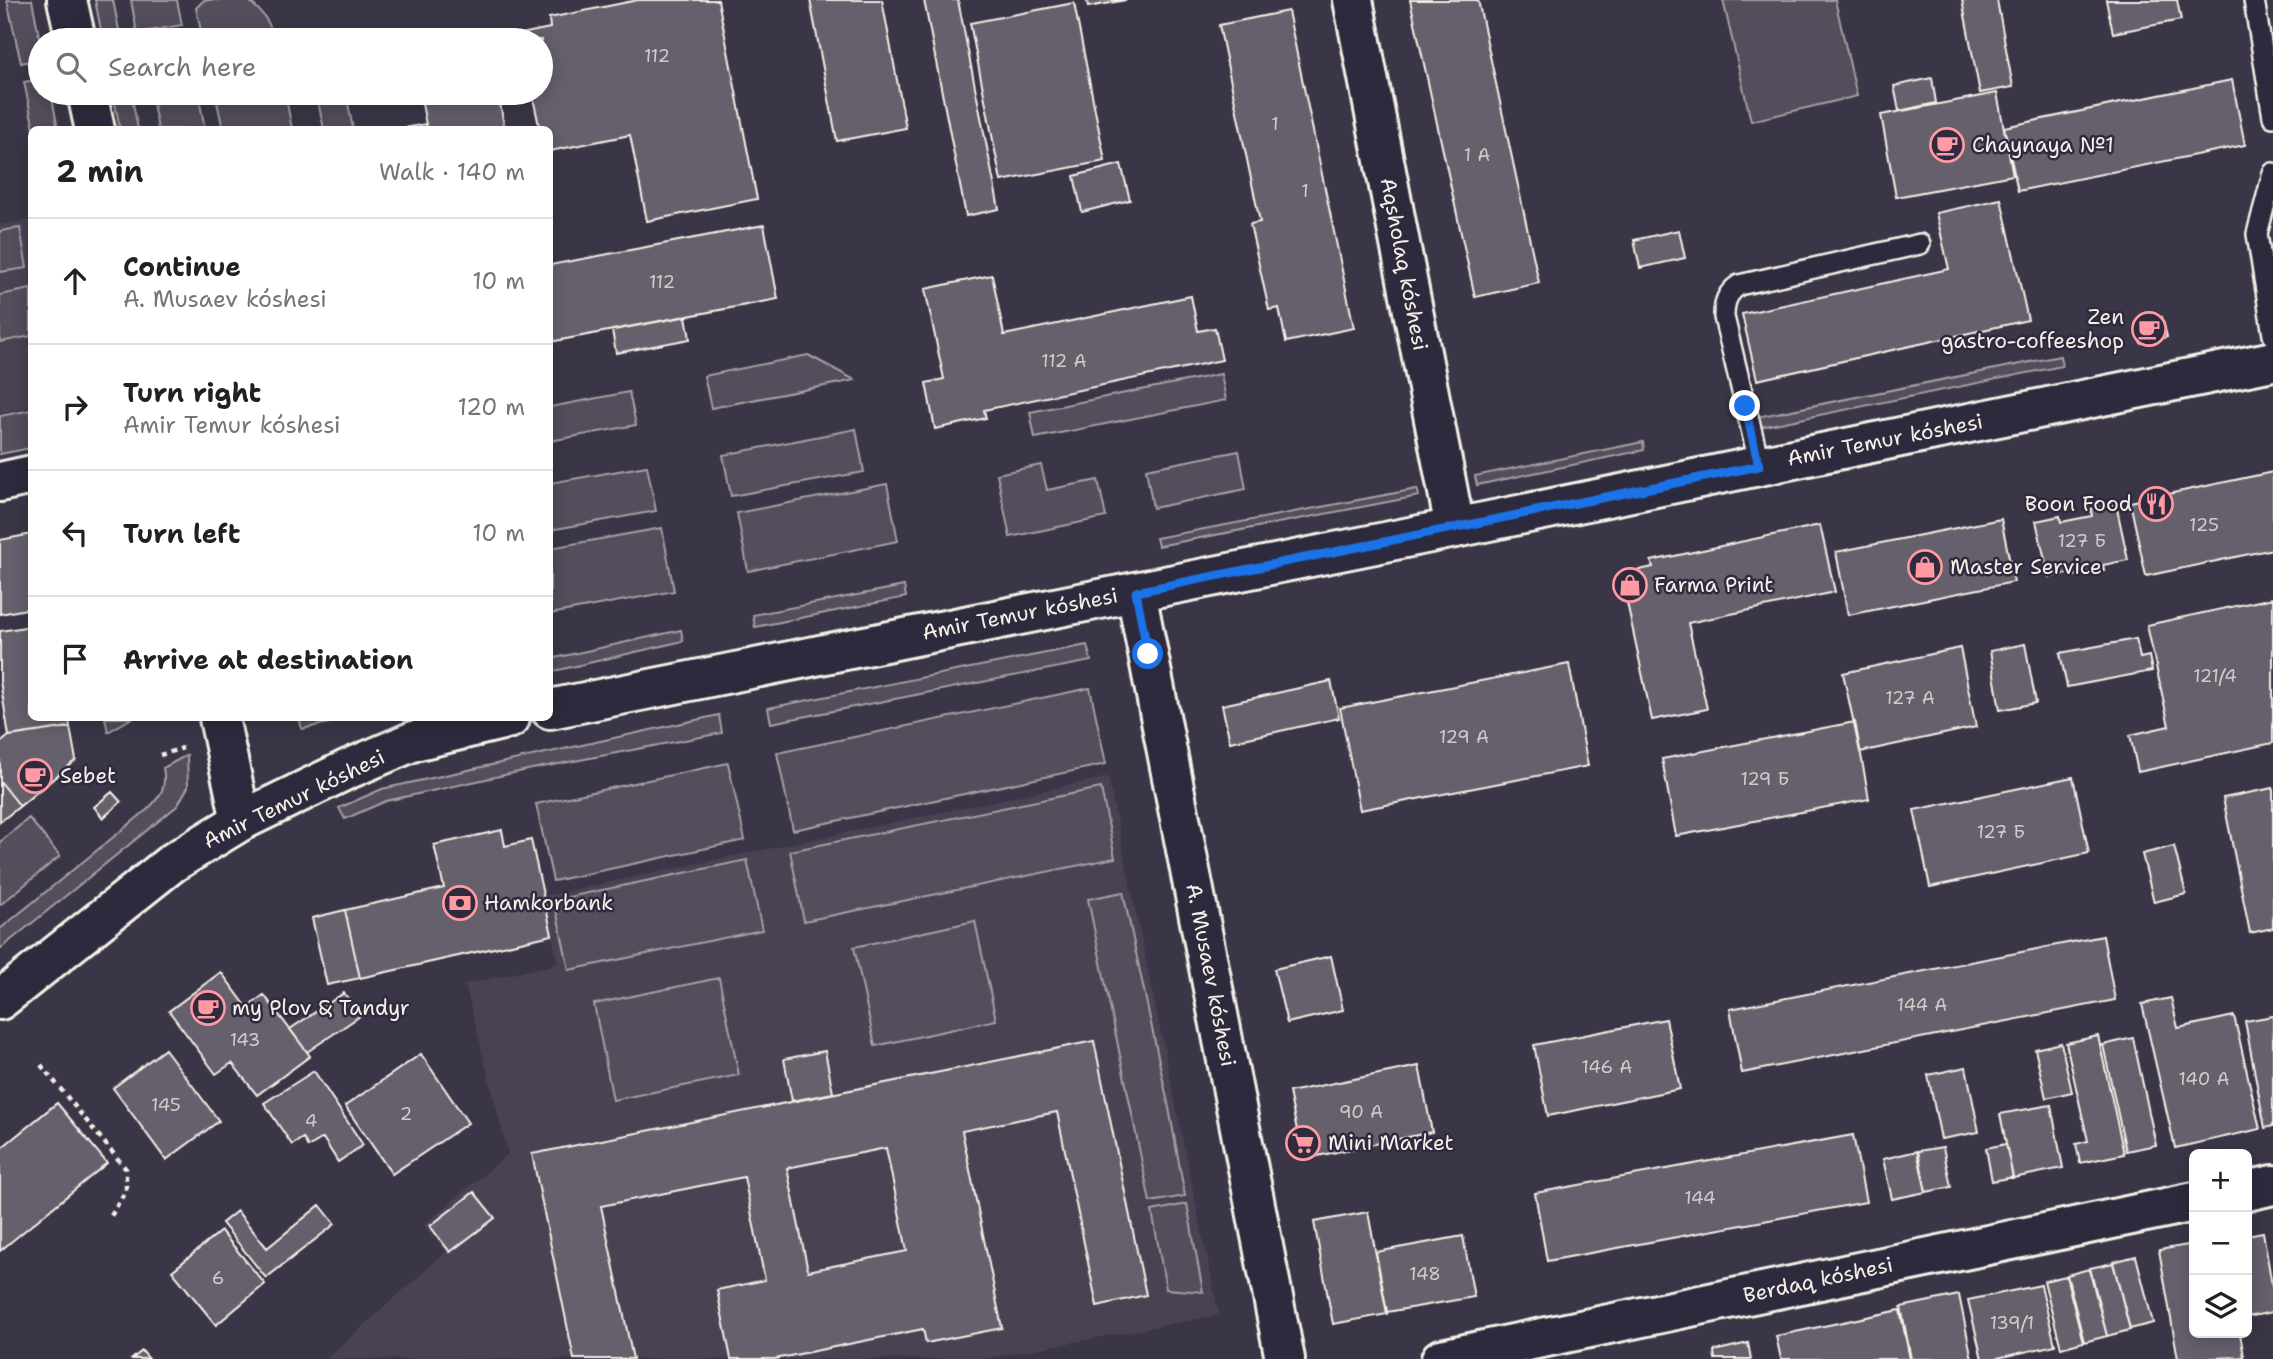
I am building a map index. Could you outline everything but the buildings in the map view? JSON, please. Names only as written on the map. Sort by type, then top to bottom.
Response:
[{"type":"main road","points":[[67,0],[73,28]]},
{"type":"main road","name":"Aqsholaq kóshesi","points":[[1353,0],[1455,528]]},
{"type":"main road","points":[[89,105],[93,126]]},
{"type":"main road","name":"Amir Temur kóshesi","points":[[553,708],[2273,361]]},
{"type":"main road","points":[[0,482],[28,476]]},
{"type":"main road","name":"A. Musaev kóshesi","points":[[1136,592],[1285,1359]]},
{"type":"main road","points":[[220,721],[241,821]]},
{"type":"main road","name":"Amir Temur kóshesi","points":[[0,1000],[172,863],[241,821],[337,774],[414,741],[495,721]]},
{"type":"main road","points":[[2252,1190],[2273,1185]]},
{"type":"main road","name":"Berdaq kóshesi","points":[[1441,1359],[2189,1203]]},
{"type":"lane","points":[[2254,0],[2273,117]]},
{"type":"lane","points":[[2273,173],[2257,234],[2273,335]]},
{"type":"lane","points":[[1759,466],[1724,317],[1724,305],[1729,292],[1739,285],[1920,244]]},
{"type":"path","points":[[160,755],[183,748]]},
{"type":"path","points":[[41,1065],[126,1169],[126,1190],[111,1216]]},
{"type":"shaded area","points":[[7,0],[32,0],[37,28],[28,28],[28,62],[21,63]]},
{"type":"shaded area","points":[[95,0],[113,0],[119,28],[101,28]]},
{"type":"shaded area","points":[[131,0],[177,0],[182,25],[136,28]]},
{"type":"shaded area","points":[[204,0],[248,0],[271,28],[200,28],[196,8]]},
{"type":"shaded area","points":[[1723,0],[1835,0],[1857,96],[1751,121]]},
{"type":"shaded area","points":[[28,81],[28,101],[24,82]]},
{"type":"shaded area","points":[[29,105],[53,105],[57,126],[33,126]]},
{"type":"shaded area","points":[[115,105],[133,105],[137,126],[119,126]]},
{"type":"shaded area","points":[[153,105],[200,105],[204,126],[157,126]]},
{"type":"shaded area","points":[[218,105],[287,105],[291,126],[222,126]]},
{"type":"shaded area","points":[[319,105],[348,105],[352,126],[323,126]]},
{"type":"shaded area","points":[[28,220],[28,408],[0,413],[0,225]]},
{"type":"shaded area","points":[[20,228],[27,268],[0,272],[0,231]]},
{"type":"shaded area","points":[[28,290],[28,337],[0,342],[0,295]]},
{"type":"shaded area","points":[[808,355],[855,380],[711,408],[704,376]]},
{"type":"shaded area","points":[[2060,356],[2062,366],[1760,427],[1757,417]]},
{"type":"shaded area","points":[[1221,374],[1226,400],[1035,438],[1030,412]]},
{"type":"shaded area","points":[[629,392],[636,425],[553,440],[553,406]]},
{"type":"shaded area","points":[[28,411],[28,449],[0,454],[0,416]]},
{"type":"shaded area","points":[[856,429],[864,472],[731,496],[723,455]]},
{"type":"shaded area","points":[[1643,442],[1644,450],[1477,485],[1475,476]]},
{"type":"shaded area","points":[[1239,451],[1246,489],[1153,508],[1146,469]]},
{"type":"shaded area","points":[[1041,465],[1047,490],[1098,480],[1106,517],[1010,537],[997,474]]},
{"type":"shaded area","points":[[647,466],[656,511],[553,529],[553,482]]},
{"type":"shaded area","points":[[887,484],[898,541],[748,571],[737,513]]},
{"type":"shaded area","points":[[1417,489],[1419,496],[1158,546],[1156,538]]},
{"type":"shaded area","points":[[662,528],[674,591],[553,613],[553,547]]},
{"type":"shaded area","points":[[904,586],[906,597],[755,627],[753,615]]},
{"type":"shaded area","points":[[681,630],[683,641],[553,671],[553,658]]},
{"type":"shaded area","points":[[1087,645],[1091,661],[771,723],[768,708]]},
{"type":"shaded area","points":[[1090,688],[1106,764],[793,830],[777,753]]},
{"type":"shaded area","points":[[719,715],[722,733],[532,769],[386,801],[345,819],[339,808],[382,789]]},
{"type":"shaded area","points":[[106,721],[127,721],[108,732]]},
{"type":"shaded area","points":[[300,721],[338,721],[302,729]]},
{"type":"shaded area","points":[[187,755],[188,787],[177,806],[0,949],[0,929],[148,809],[162,791],[163,768]]},
{"type":"shaded area","points":[[728,763],[745,840],[553,881],[536,804]]},
{"type":"shaded area","points":[[1108,777],[1219,1315],[982,1359],[326,1359],[446,1252],[424,1225],[508,1154],[465,984],[558,964],[544,896]]},
{"type":"shaded area","points":[[1101,788],[1115,858],[804,921],[790,851]]},
{"type":"shaded area","points":[[29,818],[60,856],[0,905],[0,842]]},
{"type":"shaded area","points":[[747,860],[762,930],[569,970],[554,900]]},
{"type":"shaded area","points":[[1123,892],[1185,1196],[1150,1202],[1088,899]]},
{"type":"shaded area","points":[[975,921],[996,1020],[875,1046],[854,947]]},
{"type":"shaded area","points":[[719,978],[739,1075],[613,1100],[594,1004]]},
{"type":"shaded area","points":[[1187,1204],[1203,1292],[1166,1289],[1152,1211]]},
{"type":"place","name":"Chaynaya №1","points":[[1947,145]]},
{"type":"place","name":"Zen gastro-coffeeshop","points":[[2149,329]]},
{"type":"place","name":"Boon Food","points":[[2156,504]]},
{"type":"place","name":"Master Service","points":[[1925,567]]},
{"type":"place","name":"Farma Print","points":[[1630,585]]},
{"type":"place","name":"Sebet","points":[[35,776]]},
{"type":"place","name":"Hamkorbank","points":[[460,903]]},
{"type":"place","name":"my Plov & Tandyr","points":[[208,1008]]},
{"type":"place","name":"Mini Market","points":[[1303,1143]]},
{"type":"route","points":[[1148,654],[1136,592],[1759,466],[1745,406]]}]
